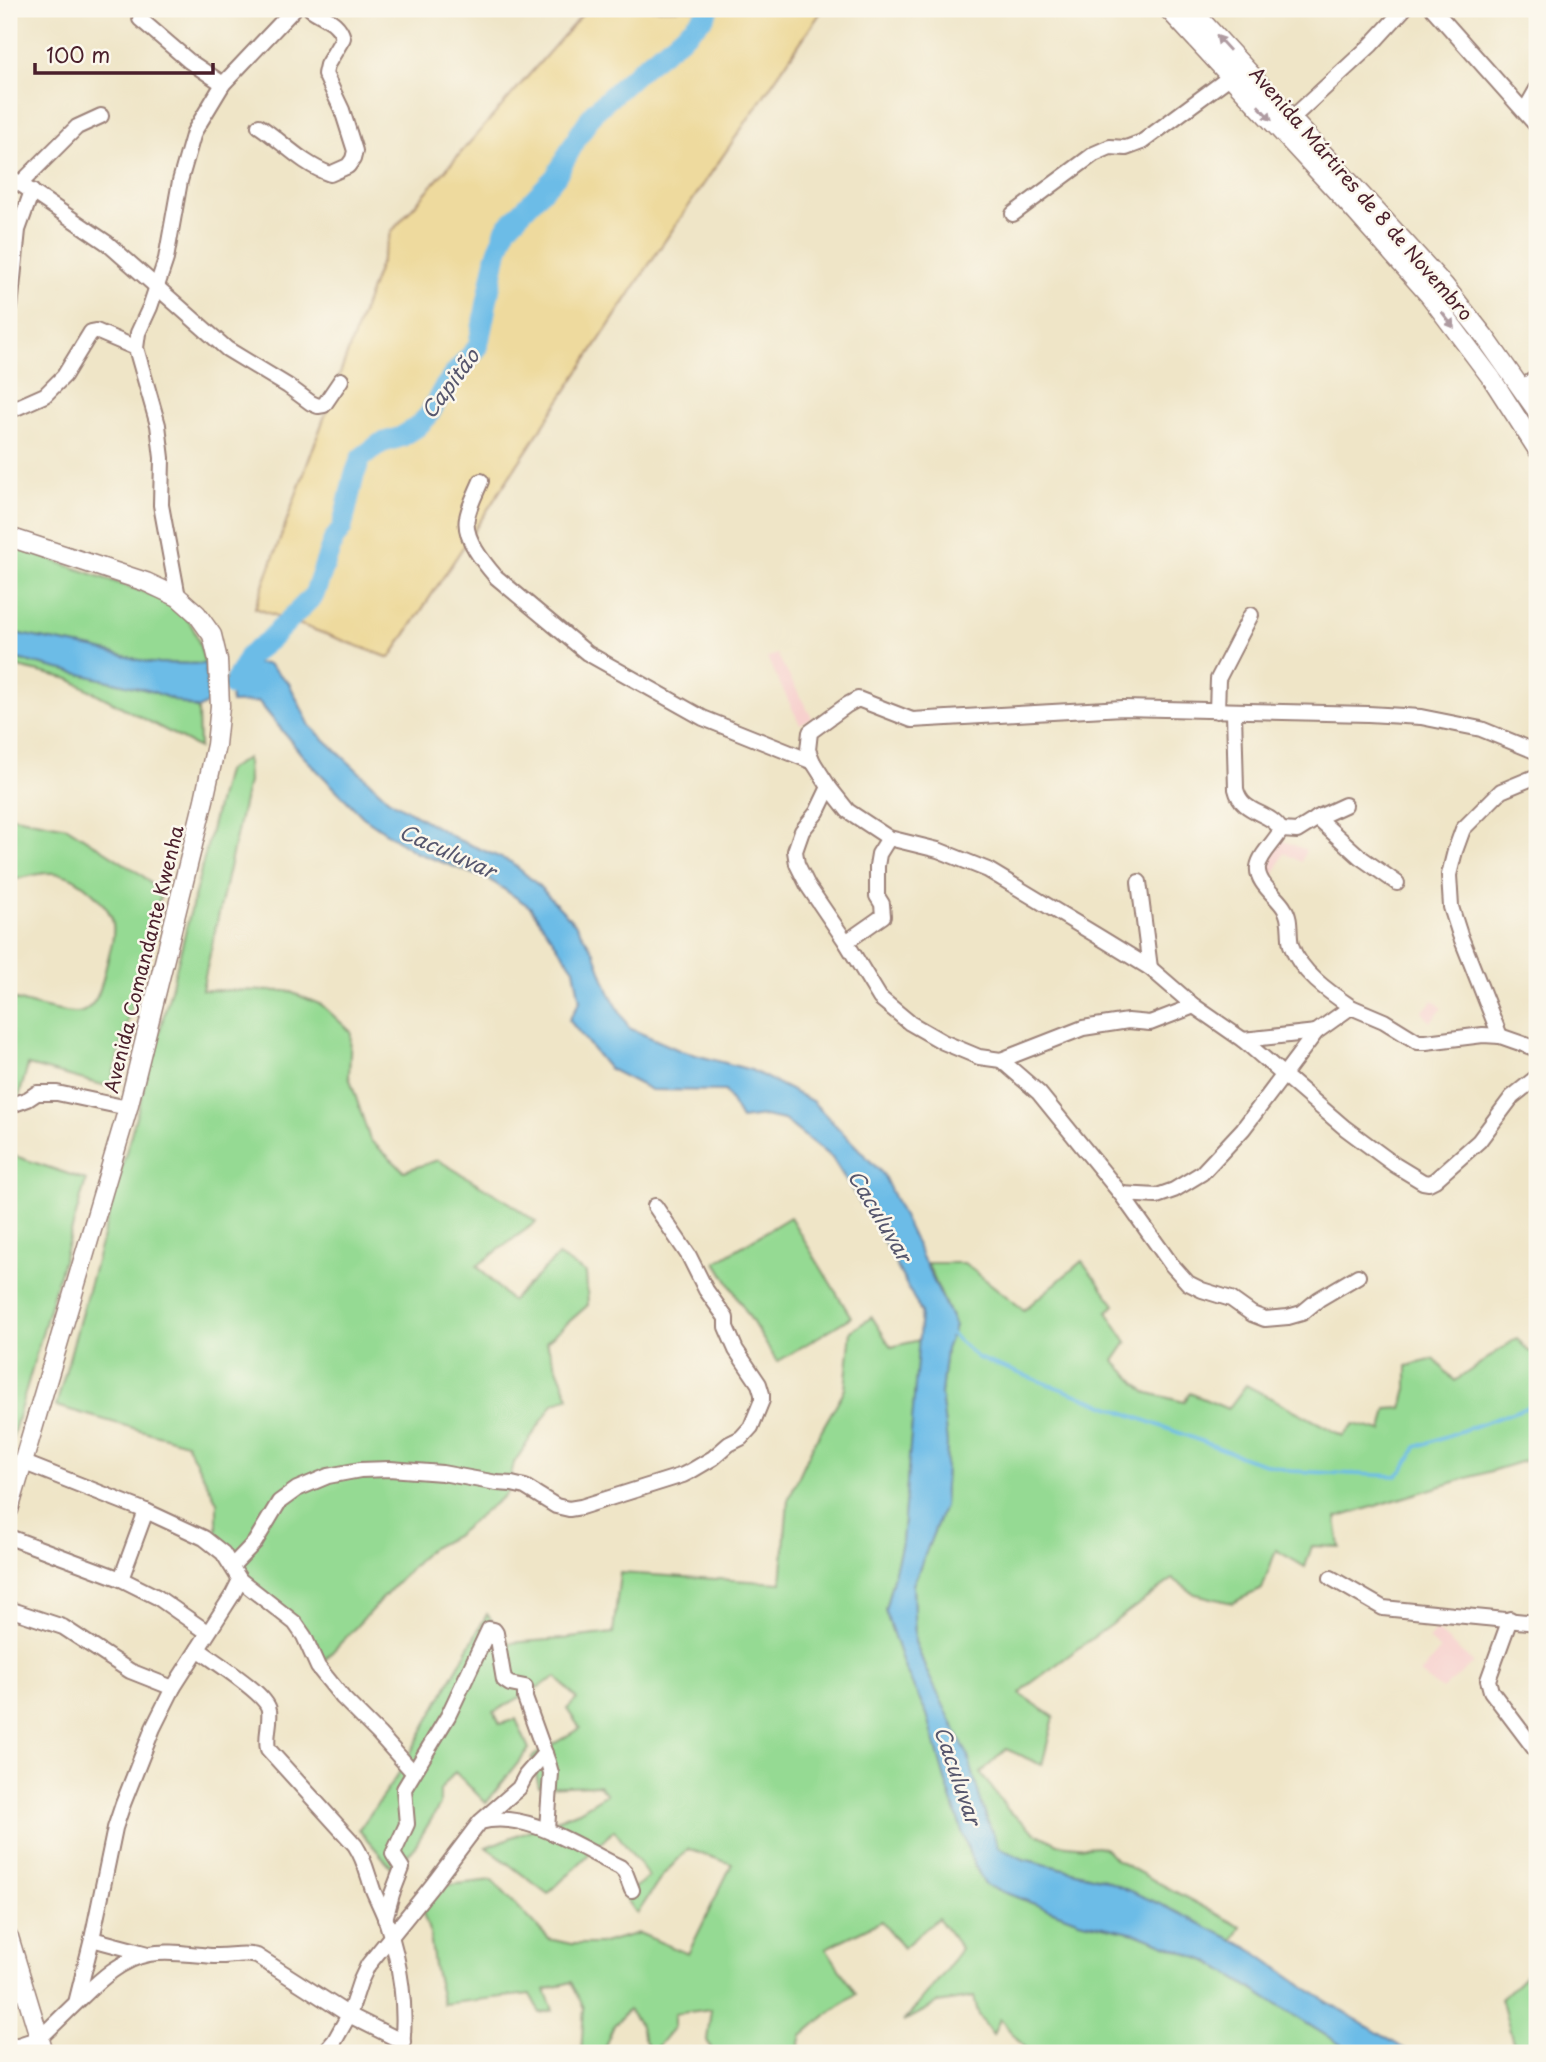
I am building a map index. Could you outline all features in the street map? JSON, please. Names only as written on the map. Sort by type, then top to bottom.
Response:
[{"type":"main road","name":"Avenida Mártires de 8 de Novembro","points":[[1168,9],[1429,295],[1492,379],[1537,449]]},
{"type":"main road","name":"Avenida Mártires de 8 de Novembro","points":[[1191,9],[1444,285],[1472,319],[1537,411]]},
{"type":"main road","name":"Avenida Comandante Kwenha","points":[[9,537],[146,582],[178,597],[197,614],[212,635],[218,660],[220,706],[216,745],[204,800],[128,1108],[9,1510]]},
{"type":"main road","points":[[9,1937],[42,2046]]},
{"type":"street","points":[[178,597],[161,505],[162,458],[158,425],[136,348],[138,333],[166,259],[180,181],[194,132],[223,85],[294,9]]},
{"type":"street","points":[[258,127],[276,137],[291,152],[316,169],[330,174],[348,166],[353,159],[355,151],[342,110],[325,74],[327,65],[344,38],[343,33],[325,15],[311,9]]},
{"type":"street","points":[[1291,119],[1371,45],[1404,9]]},
{"type":"street","points":[[1433,9],[1537,126]]},
{"type":"street","points":[[140,19],[189,61],[223,85]]},
{"type":"street","points":[[1013,214],[1094,154],[1110,147],[1126,148],[1142,142],[1231,76]]},
{"type":"street","points":[[1524,110],[1537,89]]},
{"type":"street","points":[[10,308],[21,184],[77,127],[101,116]]},
{"type":"street","points":[[21,184],[107,243],[226,349],[311,403],[324,405],[341,380]]},
{"type":"street","points":[[9,411],[45,395],[64,376],[91,332],[96,331],[136,348]]},
{"type":"street","points":[[1522,388],[1537,377]]},
{"type":"street","points":[[481,481],[468,515],[467,529],[487,568],[496,577],[587,653],[703,718],[813,762]]},
{"type":"street","points":[[1217,711],[1218,678],[1251,615]]},
{"type":"street","points":[[1537,752],[1481,729],[1421,717],[1123,708],[912,720],[858,699],[810,732],[808,750],[829,787],[848,811],[889,838],[938,850],[988,870],[1150,968],[1194,1006],[1243,1040],[1345,1128],[1423,1182],[1435,1180],[1479,1141],[1490,1129],[1504,1105],[1537,1077]]},
{"type":"street","points":[[1234,712],[1236,789],[1243,805],[1275,823],[1281,830],[1297,831],[1345,805]]},
{"type":"street","points":[[1500,1037],[1451,907],[1449,875],[1463,830],[1502,792],[1537,776]]},
{"type":"street","points":[[829,787],[817,812],[802,831],[795,851],[797,864],[808,886],[880,998],[910,1023],[943,1042],[979,1057],[1001,1060],[1083,1028],[1128,1021],[1150,1023],[1194,1006]]},
{"type":"street","points":[[1317,818],[1360,857],[1397,883]]},
{"type":"street","points":[[1281,830],[1258,864],[1259,873],[1288,915],[1290,942],[1294,953],[1318,983],[1351,1007],[1384,1021],[1418,1042],[1483,1035],[1500,1037],[1537,1049]]},
{"type":"street","points":[[846,942],[883,916],[882,904],[877,896],[877,866],[879,854],[889,838]]},
{"type":"street","points":[[1139,883],[1150,968]]},
{"type":"street","points":[[1121,1194],[1157,1196],[1174,1190],[1202,1173],[1243,1129],[1316,1032],[1351,1007]]},
{"type":"street","points":[[1243,1040],[1316,1032]]},
{"type":"street","points":[[1001,1060],[1039,1093],[1121,1194],[1171,1264],[1188,1283],[1231,1299],[1252,1314],[1265,1319],[1302,1313],[1319,1299],[1358,1276]]},
{"type":"street","points":[[9,1106],[37,1093],[57,1093],[128,1108]]},
{"type":"street","points":[[232,1566],[255,1542],[279,1502],[297,1489],[328,1476],[360,1470],[390,1469],[442,1473],[525,1488],[556,1506],[581,1507],[683,1475],[741,1438],[751,1427],[762,1400],[759,1384],[736,1350],[726,1328],[726,1318],[655,1206]]},
{"type":"street","points":[[22,1462],[146,1511],[204,1538],[223,1553],[240,1580],[295,1623],[318,1667],[342,1698],[413,1772]]},
{"type":"street","points":[[121,1579],[146,1511]]},
{"type":"street","points":[[9,1537],[121,1579],[157,1597],[207,1632]]},
{"type":"street","points":[[1331,1578],[1383,1608],[1537,1623]]},
{"type":"street","points":[[76,2003],[122,1804],[153,1728],[173,1688],[240,1580]]},
{"type":"street","points":[[9,1609],[63,1627],[130,1671],[173,1688]]},
{"type":"street","points":[[1510,1619],[1488,1685],[1537,1752]]},
{"type":"street","points":[[385,1919],[402,1868],[393,1854],[407,1824],[403,1793],[448,1716],[489,1629],[496,1633],[504,1680],[525,1687],[525,1698],[551,1773],[547,1829]]},
{"type":"street","points":[[198,1649],[257,1692],[266,1703],[270,1711],[266,1739],[268,1749],[355,1845],[363,1858],[385,1919],[401,1982],[402,2048]]},
{"type":"street","points":[[324,2053],[349,2015],[368,1965],[480,1822],[519,1788],[526,1775],[545,1753]]},
{"type":"street","points":[[480,1822],[499,1818],[547,1829],[620,1867],[625,1872],[632,1890]]},
{"type":"street","points":[[92,1939],[149,1954]]},
{"type":"street","points":[[9,2048],[42,2046],[76,2003],[111,1971],[149,1954],[169,1953],[257,1956],[402,2048]]},
{"type":"shaded area","points":[[777,654],[812,718],[800,724],[767,658]]},
{"type":"shaded area","points":[[1279,839],[1306,850],[1301,862],[1284,853],[1271,881],[1262,878]]},
{"type":"shaded area","points":[[1433,1000],[1442,1008],[1430,1022],[1422,1012]]},
{"type":"shaded area","points":[[1436,1630],[1473,1663],[1442,1690],[1420,1674],[1440,1650],[1428,1640]]},
{"type":"green space","points":[[9,545],[169,603],[185,616],[195,632],[205,664],[151,663],[93,648],[9,632]]},
{"type":"green space","points":[[9,657],[151,691],[198,709],[199,748],[69,679],[9,665]]},
{"type":"green space","points":[[247,758],[248,782],[202,990],[288,991],[322,1005],[351,1032],[349,1076],[370,1140],[404,1171],[438,1160],[510,1203],[536,1222],[477,1266],[511,1301],[558,1256],[586,1273],[588,1305],[546,1342],[569,1397],[553,1404],[514,1463],[506,1494],[455,1536],[428,1550],[318,1667],[304,1636],[240,1580],[223,1553],[217,1536],[217,1502],[186,1443],[56,1406],[170,993],[226,771]]},
{"type":"green space","points":[[9,816],[67,827],[142,875],[161,894],[110,1087],[28,1065],[9,1132],[9,998],[68,1012],[76,1013],[87,1009],[100,989],[111,948],[113,924],[111,916],[97,897],[66,875],[46,873],[9,881]]},
{"type":"green space","points":[[9,1154],[86,1180],[9,1449]]},
{"type":"green space","points":[[790,1217],[851,1317],[777,1362],[716,1262]]},
{"type":"green space","points":[[1082,1261],[1115,1305],[1107,1312],[1127,1342],[1114,1361],[1145,1392],[1184,1402],[1190,1393],[1228,1409],[1246,1385],[1343,1436],[1354,1424],[1382,1431],[1387,1409],[1402,1408],[1407,1389],[1407,1366],[1434,1359],[1455,1381],[1517,1338],[1528,1351],[1537,1352],[1537,1457],[1336,1518],[1340,1547],[1312,1546],[1305,1567],[1276,1550],[1262,1589],[1232,1603],[1195,1594],[1173,1579],[1020,1694],[1054,1717],[1042,1765],[1006,1749],[981,1773],[1008,1810],[1037,1834],[1058,1844],[1098,1846],[1106,1849],[1116,1860],[1241,1927],[1233,1940],[1100,1878],[1023,1859],[998,1847],[915,1642],[913,1585],[944,1506],[947,1443],[941,1394],[946,1349],[955,1326],[927,1263],[964,1263],[1024,1310]]},
{"type":"green space","points":[[872,1317],[891,1347],[919,1340],[902,1543],[885,1610],[905,1669],[927,1714],[971,1858],[985,1885],[1079,1921],[1136,1933],[1209,1962],[1354,2053],[1029,2053],[1000,2019],[993,2035],[979,2016],[974,1997],[938,2003],[903,2022],[942,1976],[961,1948],[938,1918],[903,1948],[881,1921],[826,1948],[856,1994],[802,2036],[797,2053],[713,2053],[707,2040],[711,2009],[674,2014],[674,2027],[652,2053],[639,2024],[628,2010],[614,2025],[602,2053],[581,2053],[584,2008],[571,1982],[545,1990],[553,2010],[540,2013],[530,1994],[443,2004],[430,1934],[423,1913],[431,1887],[492,1880],[549,1939],[571,1944],[599,1944],[639,1933],[688,1954],[732,1864],[688,1849],[663,1875],[637,1914],[624,1895],[649,1877],[614,1830],[548,1894],[486,1847],[579,1811],[607,1794],[599,1785],[539,1787],[532,1757],[580,1728],[567,1709],[577,1699],[556,1677],[494,1712],[500,1724],[516,1719],[529,1749],[486,1803],[455,1772],[440,1790],[440,1805],[412,1851],[392,1868],[359,1830],[401,1770],[487,1614],[509,1643],[561,1639],[613,1633],[620,1573],[781,1583],[788,1500],[813,1445],[845,1389],[851,1331]]},
{"type":"green space","points":[[1537,1964],[1537,2053],[1516,2053],[1501,1998]]},
{"type":"sand","points":[[587,9],[823,9],[658,251],[390,658],[255,608],[392,231]]},
{"type":"water","points":[[9,632],[93,648],[151,663],[205,664],[208,703],[198,709],[151,691],[9,657]]},
{"type":"water","name":"Caculuvar","points":[[237,663],[268,664],[289,683],[310,726],[388,799],[459,840],[511,862],[538,885],[575,924],[594,952],[609,992],[629,1028],[681,1051],[751,1070],[812,1101],[883,1174],[955,1326],[946,1349],[941,1394],[947,1443],[944,1506],[913,1585],[915,1642],[967,1753],[998,1847],[1023,1859],[1100,1878],[1167,1907],[1249,1948],[1318,1996],[1411,2053],[1354,2053],[1209,1962],[1136,1933],[1079,1921],[985,1885],[971,1858],[927,1714],[905,1669],[885,1610],[902,1543],[921,1312],[877,1229],[832,1158],[784,1120],[764,1116],[741,1119],[725,1091],[651,1090],[608,1068],[569,1020],[580,1001],[574,969],[530,907],[490,880],[415,852],[363,817],[302,755],[259,702],[231,703],[230,671]]},
{"type":"waterway","name":"Capitão","points":[[233,686],[249,656],[314,595],[333,541],[342,528],[361,458],[381,443],[401,437],[417,427],[429,415],[455,373],[478,347],[496,257],[506,228],[556,176],[594,112],[641,69],[683,36],[709,9]]},
{"type":"waterway","points":[[951,1334],[978,1358],[1249,1459],[1290,1471],[1397,1476],[1416,1447],[1537,1404]]}]
